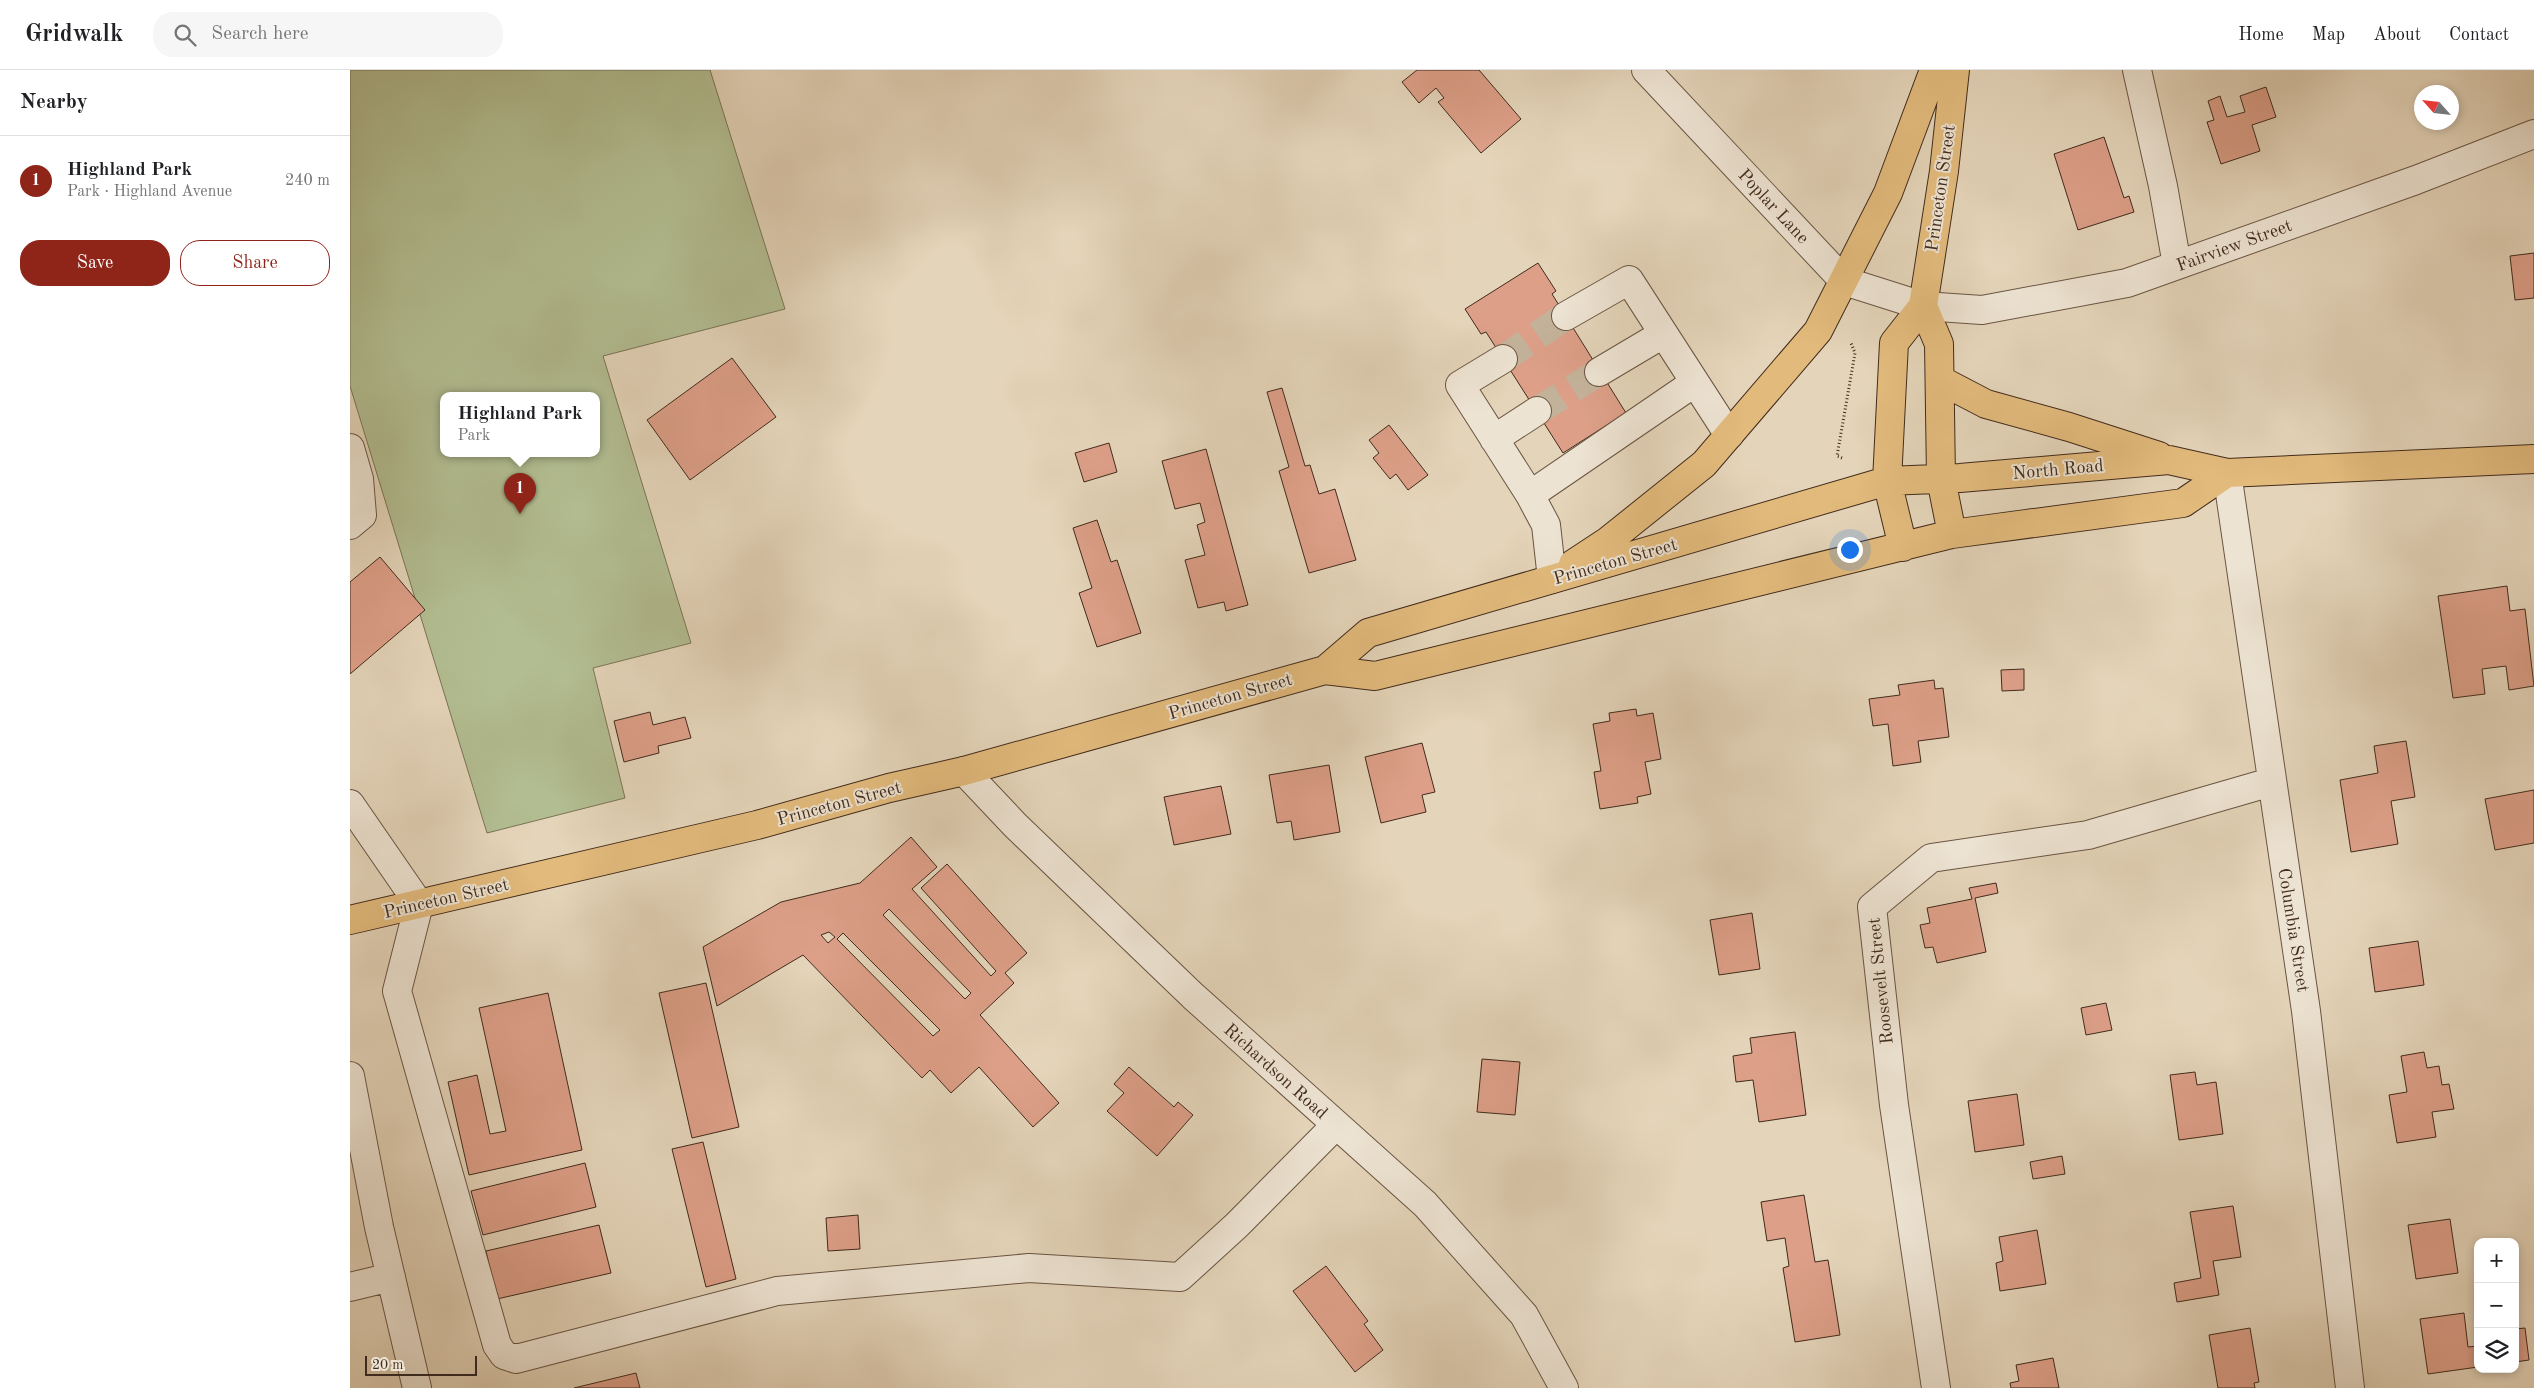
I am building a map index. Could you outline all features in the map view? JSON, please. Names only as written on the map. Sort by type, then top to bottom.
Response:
[{"type":"main road","points":[[1552,579],[1608,541],[1704,464],[1818,332],[1888,193],[1934,70]]},
{"type":"main road","name":"Princeton Street","points":[[1902,547],[1887,481],[1894,343],[1923,306],[1944,171],[1955,70]]},
{"type":"main road","points":[[1923,306],[1939,344],[1941,479],[1952,534],[2183,503],[2227,473]]},
{"type":"main road","points":[[1940,380],[1986,404],[2070,427],[2169,460]]},
{"type":"main road","name":"North Road","points":[[1887,481],[1941,479],[2169,460],[2227,473],[2534,459]]},
{"type":"main road","name":"Princeton Street","points":[[1325,670],[1368,633],[1887,481]]},
{"type":"main road","name":"Princeton Street","points":[[350,920],[758,825],[889,788],[964,771],[1325,670],[1375,676],[1952,534]]},
{"type":"street","name":"Poplar Lane","points":[[1646,70],[1844,281],[1923,306]]},
{"type":"street","points":[[2137,70],[2163,186],[2177,264]]},
{"type":"street","name":"Fairview Street","points":[[1923,306],[1982,310],[2127,283],[2416,180],[2534,134]]},
{"type":"street","points":[[1566,316],[1629,280],[1662,334],[1729,435]]},
{"type":"street","points":[[1599,372],[1662,334]]},
{"type":"street","points":[[1503,359],[1460,385],[1530,495],[1546,525],[1552,579]]},
{"type":"street","points":[[1530,495],[1694,383]]},
{"type":"street","points":[[1494,439],[1536,410]]},
{"type":"street","points":[[350,448],[359,479],[362,515],[350,525]]},
{"type":"street","name":"Columbia Street","points":[[2227,473],[2306,1010],[2350,1388]]},
{"type":"street","name":"Richardson Road","points":[[964,771],[1014,825],[1193,996],[1425,1204],[1524,1314],[1564,1388]]},
{"type":"street","name":"Roosevelt Street","points":[[1936,1388],[1894,1105],[1872,907],[1931,858],[2088,835],[2271,782]]},
{"type":"street","points":[[350,804],[419,904],[397,992],[497,1345],[504,1355],[516,1359],[777,1291],[1030,1268],[1180,1277],[1237,1225],[1336,1124]]},
{"type":"street","points":[[350,1076],[379,1227],[417,1388]]},
{"type":"street","points":[[350,1287],[391,1277]]},
{"type":"path","points":[[1849,338],[1855,353],[1837,456],[1850,462]]},
{"type":"green space","points":[[350,70],[710,70],[785,309],[603,356],[691,643],[593,668],[625,798],[487,833],[350,386]]},
{"type":"building","points":[[1417,70],[1479,70],[1521,119],[1481,153],[1438,102],[1444,98],[1436,88],[1419,103],[1402,82]]},
{"type":"building","points":[[2266,87],[2276,117],[2252,125],[2260,151],[2221,164],[2207,122],[2214,120],[2208,101],[2220,96],[2227,117],[2245,112],[2240,96]]},
{"type":"building","points":[[2104,137],[2124,198],[2129,196],[2134,212],[2078,230],[2054,154]]},
{"type":"building","points":[[2534,253],[2534,298],[2515,300],[2510,256]]},
{"type":"building","points":[[1538,263],[1556,291],[1552,294],[1626,413],[1563,453],[1486,332],[1481,334],[1465,309]]},
{"type":"building","points":[[732,358],[776,417],[690,480],[647,420]]},
{"type":"building","points":[[1282,388],[1305,466],[1310,465],[1319,494],[1335,489],[1356,560],[1309,573],[1279,471],[1289,467],[1267,392]]},
{"type":"building","points":[[1389,425],[1428,475],[1408,490],[1396,474],[1390,479],[1373,458],[1379,453],[1369,440]]},
{"type":"building","points":[[1109,443],[1117,472],[1084,482],[1075,453]]},
{"type":"building","points":[[1206,449],[1248,605],[1226,611],[1224,602],[1198,608],[1185,560],[1205,555],[1197,525],[1205,522],[1200,503],[1175,509],[1162,461]]},
{"type":"building","points":[[1097,520],[1111,562],[1117,560],[1141,633],[1097,647],[1079,593],[1092,588],[1073,528]]},
{"type":"building","points":[[380,557],[425,610],[350,674],[350,582]]},
{"type":"building","points":[[2507,586],[2510,611],[2525,609],[2534,686],[2509,690],[2506,666],[2482,669],[2485,694],[2453,698],[2438,596]]},
{"type":"building","points":[[2024,669],[2024,690],[2002,691],[2001,670]]},
{"type":"building","points":[[1934,680],[1935,689],[1943,688],[1949,737],[1918,741],[1921,762],[1893,766],[1888,724],[1873,726],[1869,699],[1900,695],[1898,685]]},
{"type":"building","points":[[1636,709],[1637,716],[1653,713],[1661,759],[1645,762],[1651,794],[1637,797],[1638,803],[1600,809],[1594,772],[1601,771],[1593,724],[1610,721],[1609,713]]},
{"type":"building","points":[[650,712],[653,725],[685,717],[691,738],[658,746],[659,753],[624,762],[614,721]]},
{"type":"building","points":[[2406,741],[2415,797],[2391,801],[2398,844],[2351,852],[2340,780],[2378,773],[2374,746]]},
{"type":"building","points":[[1422,743],[1435,792],[1422,795],[1426,812],[1381,823],[1365,757]]},
{"type":"building","points":[[1329,765],[1340,832],[1294,840],[1291,821],[1277,823],[1269,775]]},
{"type":"building","points":[[1221,786],[1231,834],[1174,845],[1164,797]]},
{"type":"building","points":[[2534,790],[2534,843],[2495,850],[2485,799]]},
{"type":"building","points":[[911,837],[937,867],[912,889],[991,976],[996,971],[921,888],[947,864],[1027,953],[1005,973],[1014,983],[980,1015],[1059,1103],[1033,1127],[979,1067],[951,1093],[930,1070],[922,1078],[803,955],[717,1006],[703,947],[781,902],[860,883]],"holes":[[[889,909],[971,993],[965,999],[883,915]],[[829,932],[835,937],[828,943],[821,935]],[[843,933],[940,1030],[933,1036],[837,939]]]},
{"type":"building","points":[[1996,883],[1998,893],[1975,898],[1986,952],[1937,963],[1933,947],[1925,948],[1920,925],[1930,923],[1927,908],[1972,899],[1969,888]]},
{"type":"building","points":[[1752,913],[1760,969],[1719,975],[1710,920]]},
{"type":"building","points":[[2418,941],[2424,985],[2375,992],[2369,948]]},
{"type":"building","points":[[706,983],[739,1127],[692,1138],[659,993]]},
{"type":"building","points":[[548,993],[582,1150],[469,1175],[448,1082],[477,1075],[490,1134],[506,1131],[479,1008]]},
{"type":"building","points":[[2106,1003],[2112,1030],[2086,1035],[2081,1008]]},
{"type":"building","points":[[1795,1032],[1806,1115],[1759,1122],[1753,1080],[1736,1082],[1733,1056],[1752,1053],[1750,1038]]},
{"type":"building","points":[[2424,1052],[2427,1068],[2439,1066],[2442,1085],[2449,1084],[2454,1109],[2432,1112],[2436,1137],[2397,1143],[2389,1095],[2407,1092],[2401,1056]]},
{"type":"building","points":[[1482,1059],[1520,1062],[1515,1115],[1477,1112]]},
{"type":"building","points":[[1129,1067],[1174,1107],[1178,1102],[1193,1115],[1157,1156],[1107,1111],[1124,1093],[1114,1084]]},
{"type":"building","points":[[2195,1072],[2197,1085],[2216,1082],[2223,1134],[2179,1140],[2170,1075]]},
{"type":"building","points":[[2017,1094],[2024,1145],[1975,1152],[1968,1101]]},
{"type":"building","points":[[703,1142],[736,1279],[706,1287],[672,1149]]},
{"type":"building","points":[[2062,1156],[2065,1174],[2033,1179],[2030,1162]]},
{"type":"building","points":[[585,1163],[596,1207],[483,1235],[471,1191]]},
{"type":"building","points":[[1804,1195],[1815,1262],[1828,1260],[1840,1335],[1795,1342],[1783,1268],[1789,1266],[1785,1238],[1767,1241],[1761,1202]]},
{"type":"building","points":[[2233,1206],[2241,1257],[2213,1261],[2219,1295],[2177,1302],[2174,1283],[2201,1278],[2190,1212]]},
{"type":"building","points":[[858,1215],[860,1249],[828,1251],[826,1218]]},
{"type":"building","points":[[2450,1219],[2458,1273],[2416,1279],[2408,1225]]},
{"type":"building","points":[[599,1225],[611,1273],[497,1299],[486,1251]]},
{"type":"building","points":[[2037,1230],[2046,1284],[2000,1291],[1996,1263],[2003,1261],[1999,1237]]},
{"type":"building","points":[[1326,1266],[1368,1321],[1364,1324],[1383,1350],[1355,1372],[1293,1291]]},
{"type":"building","points":[[2464,1313],[2468,1347],[2474,1346],[2474,1368],[2428,1374],[2420,1319]]},
{"type":"building","points":[[2250,1328],[2259,1382],[2254,1383],[2255,1388],[2218,1388],[2209,1335]]},
{"type":"building","points":[[2525,1328],[2529,1360],[2519,1361],[2519,1329]]},
{"type":"building","points":[[2053,1358],[2059,1388],[2011,1388],[2010,1383],[2019,1381],[2016,1365]]},
{"type":"building","points":[[636,1373],[640,1388],[574,1388]]},
{"type":"tunnel","points":[[1503,359],[1566,316]]},
{"type":"tunnel","points":[[1537,411],[1599,372]]},
{"type":"place","name":"Highland Park","points":[[520,514]]}]
